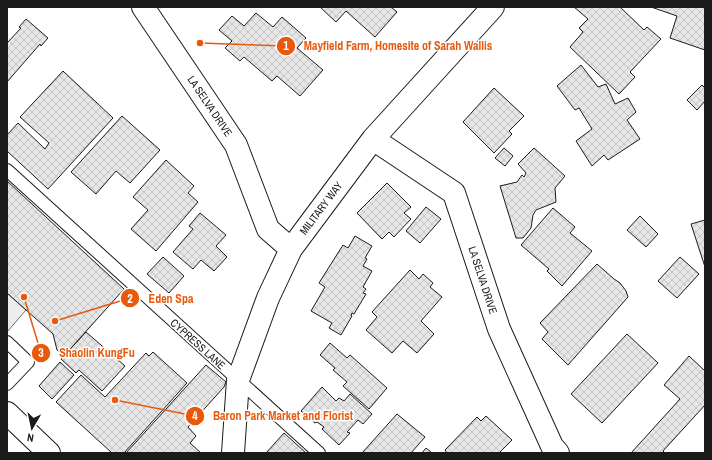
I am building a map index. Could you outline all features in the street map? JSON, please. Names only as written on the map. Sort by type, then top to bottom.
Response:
[{"type":"street","name":"LA SELVA DRIVE","points":[[143,7],[236,145],[268,229],[291,249]]},
{"type":"street","name":"MILITARY WAY","points":[[233,453],[238,380],[268,298],[291,249],[373,139],[494,7]]},
{"type":"street","name":"LA SELVA DRIVE","points":[[373,139],[454,193],[500,329],[552,446],[558,453]]},
{"type":"street","points":[[7,413],[49,453]]},
{"type":"lane","name":"CYPRESS LANE","points":[[7,170],[319,453]]},
{"type":"lane","points":[[7,342],[28,362],[7,384]]},
{"type":"shaded area","points":[[7,293],[26,310],[7,332]]},
{"type":"building","points":[[320,7],[391,7],[397,12],[375,37],[346,11],[336,22]]},
{"type":"building","points":[[574,7],[620,7],[644,30],[647,27],[661,39],[630,72],[635,77],[619,94],[570,47],[583,32],[579,28],[588,19]]},
{"type":"building","points":[[651,7],[705,7],[705,50],[670,38],[677,16]]},
{"type":"building","points":[[256,13],[273,27],[282,17],[306,38],[297,48],[323,70],[300,96],[277,76],[272,81],[244,57],[240,61],[225,48],[232,41],[219,30],[232,16],[244,26]]},
{"type":"building","points":[[26,19],[48,38],[41,46],[40,44],[7,82],[7,43],[21,28],[19,27]]},
{"type":"building","points":[[581,65],[598,87],[606,84],[615,104],[628,98],[636,112],[627,120],[640,139],[608,160],[604,155],[592,166],[576,141],[592,129],[579,108],[575,110],[557,86]]},
{"type":"building","points":[[63,71],[113,118],[48,189],[7,151],[7,135],[18,123],[45,149],[49,143],[20,117]]},
{"type":"building","points":[[702,85],[705,88],[705,101],[697,110],[687,100]]},
{"type":"building","points":[[494,88],[524,116],[509,131],[512,134],[494,153],[463,122]]},
{"type":"building","points":[[122,116],[160,150],[130,183],[116,171],[96,194],[71,172]]},
{"type":"building","points":[[504,148],[513,156],[505,166],[495,158]]},
{"type":"building","points":[[534,148],[565,176],[555,188],[556,202],[536,210],[533,215],[531,228],[523,238],[516,238],[500,186],[517,182],[522,175],[524,177],[526,173],[518,164]]},
{"type":"building","points":[[166,160],[194,186],[188,193],[198,202],[156,251],[131,229],[148,210],[133,197]]},
{"type":"building","points":[[7,181],[124,289],[64,356],[57,350],[53,334],[7,293]]},
{"type":"building","points":[[387,183],[411,207],[404,213],[411,219],[394,237],[389,232],[382,239],[357,213]]},
{"type":"building","points":[[426,207],[441,219],[420,243],[406,231]]},
{"type":"building","points":[[553,208],[575,227],[570,233],[592,251],[562,286],[547,271],[549,269],[521,245]]},
{"type":"building","points":[[200,213],[226,235],[216,246],[227,257],[214,271],[201,260],[193,269],[173,252],[193,229],[189,226]]},
{"type":"building","points":[[640,216],[658,234],[646,247],[627,230]]},
{"type":"building","points":[[705,220],[705,267],[691,224]]},
{"type":"building","points":[[355,236],[372,246],[365,258],[367,259],[363,266],[372,271],[363,287],[366,289],[363,293],[366,294],[354,314],[352,313],[352,316],[341,335],[329,328],[332,323],[311,311],[325,287],[319,283],[343,245],[348,248]]},
{"type":"building","points":[[163,257],[184,276],[169,293],[147,274]]},
{"type":"building","points":[[680,257],[699,274],[677,298],[658,281]]},
{"type":"building","points":[[597,264],[620,283],[626,291],[628,297],[568,365],[542,339],[548,332],[540,323]]},
{"type":"building","points":[[410,270],[419,279],[423,274],[433,283],[430,287],[442,297],[421,321],[434,334],[417,353],[403,341],[392,353],[366,330],[377,317],[372,312]]},
{"type":"building","points":[[86,332],[125,366],[102,391],[79,370],[76,373],[61,359]]},
{"type":"building","points":[[627,334],[658,363],[602,423],[571,394]]},
{"type":"building","points":[[330,343],[347,358],[350,355],[387,388],[369,409],[343,386],[347,382],[333,370],[335,368],[320,355]]},
{"type":"building","points":[[153,352],[187,383],[124,453],[112,453],[56,402],[81,375],[105,397],[146,353],[149,356]]},
{"type":"building","points":[[689,356],[705,371],[705,405],[663,451],[665,453],[631,453],[680,399],[664,385]]},
{"type":"building","points":[[60,362],[74,375],[52,399],[39,386]]},
{"type":"building","points":[[206,365],[226,382],[224,387],[188,427],[196,436],[190,443],[201,453],[126,453]]},
{"type":"building","points":[[322,387],[336,401],[339,398],[344,401],[350,394],[372,414],[363,424],[358,420],[347,432],[350,433],[339,445],[322,429],[324,427],[317,422],[315,423],[301,411]]},
{"type":"building","points":[[397,414],[425,437],[411,453],[362,453]]},
{"type":"building","points":[[486,416],[512,440],[499,453],[447,453],[445,450],[477,417],[481,421]]},
{"type":"building","points":[[284,433],[306,453],[266,453]]},
{"type":"building","points":[[426,448],[432,453],[422,453]]},
{"type":"place","name":"Mayfield Farm, Homesite of Sarah Wallis","points":[[200,43]]},
{"type":"place","name":"Shaolin KungFu","points":[[24,297]]},
{"type":"place","name":"Eden Spa","points":[[55,321]]},
{"type":"place","name":"Baron Park Market and Florist","points":[[115,400]]}]
